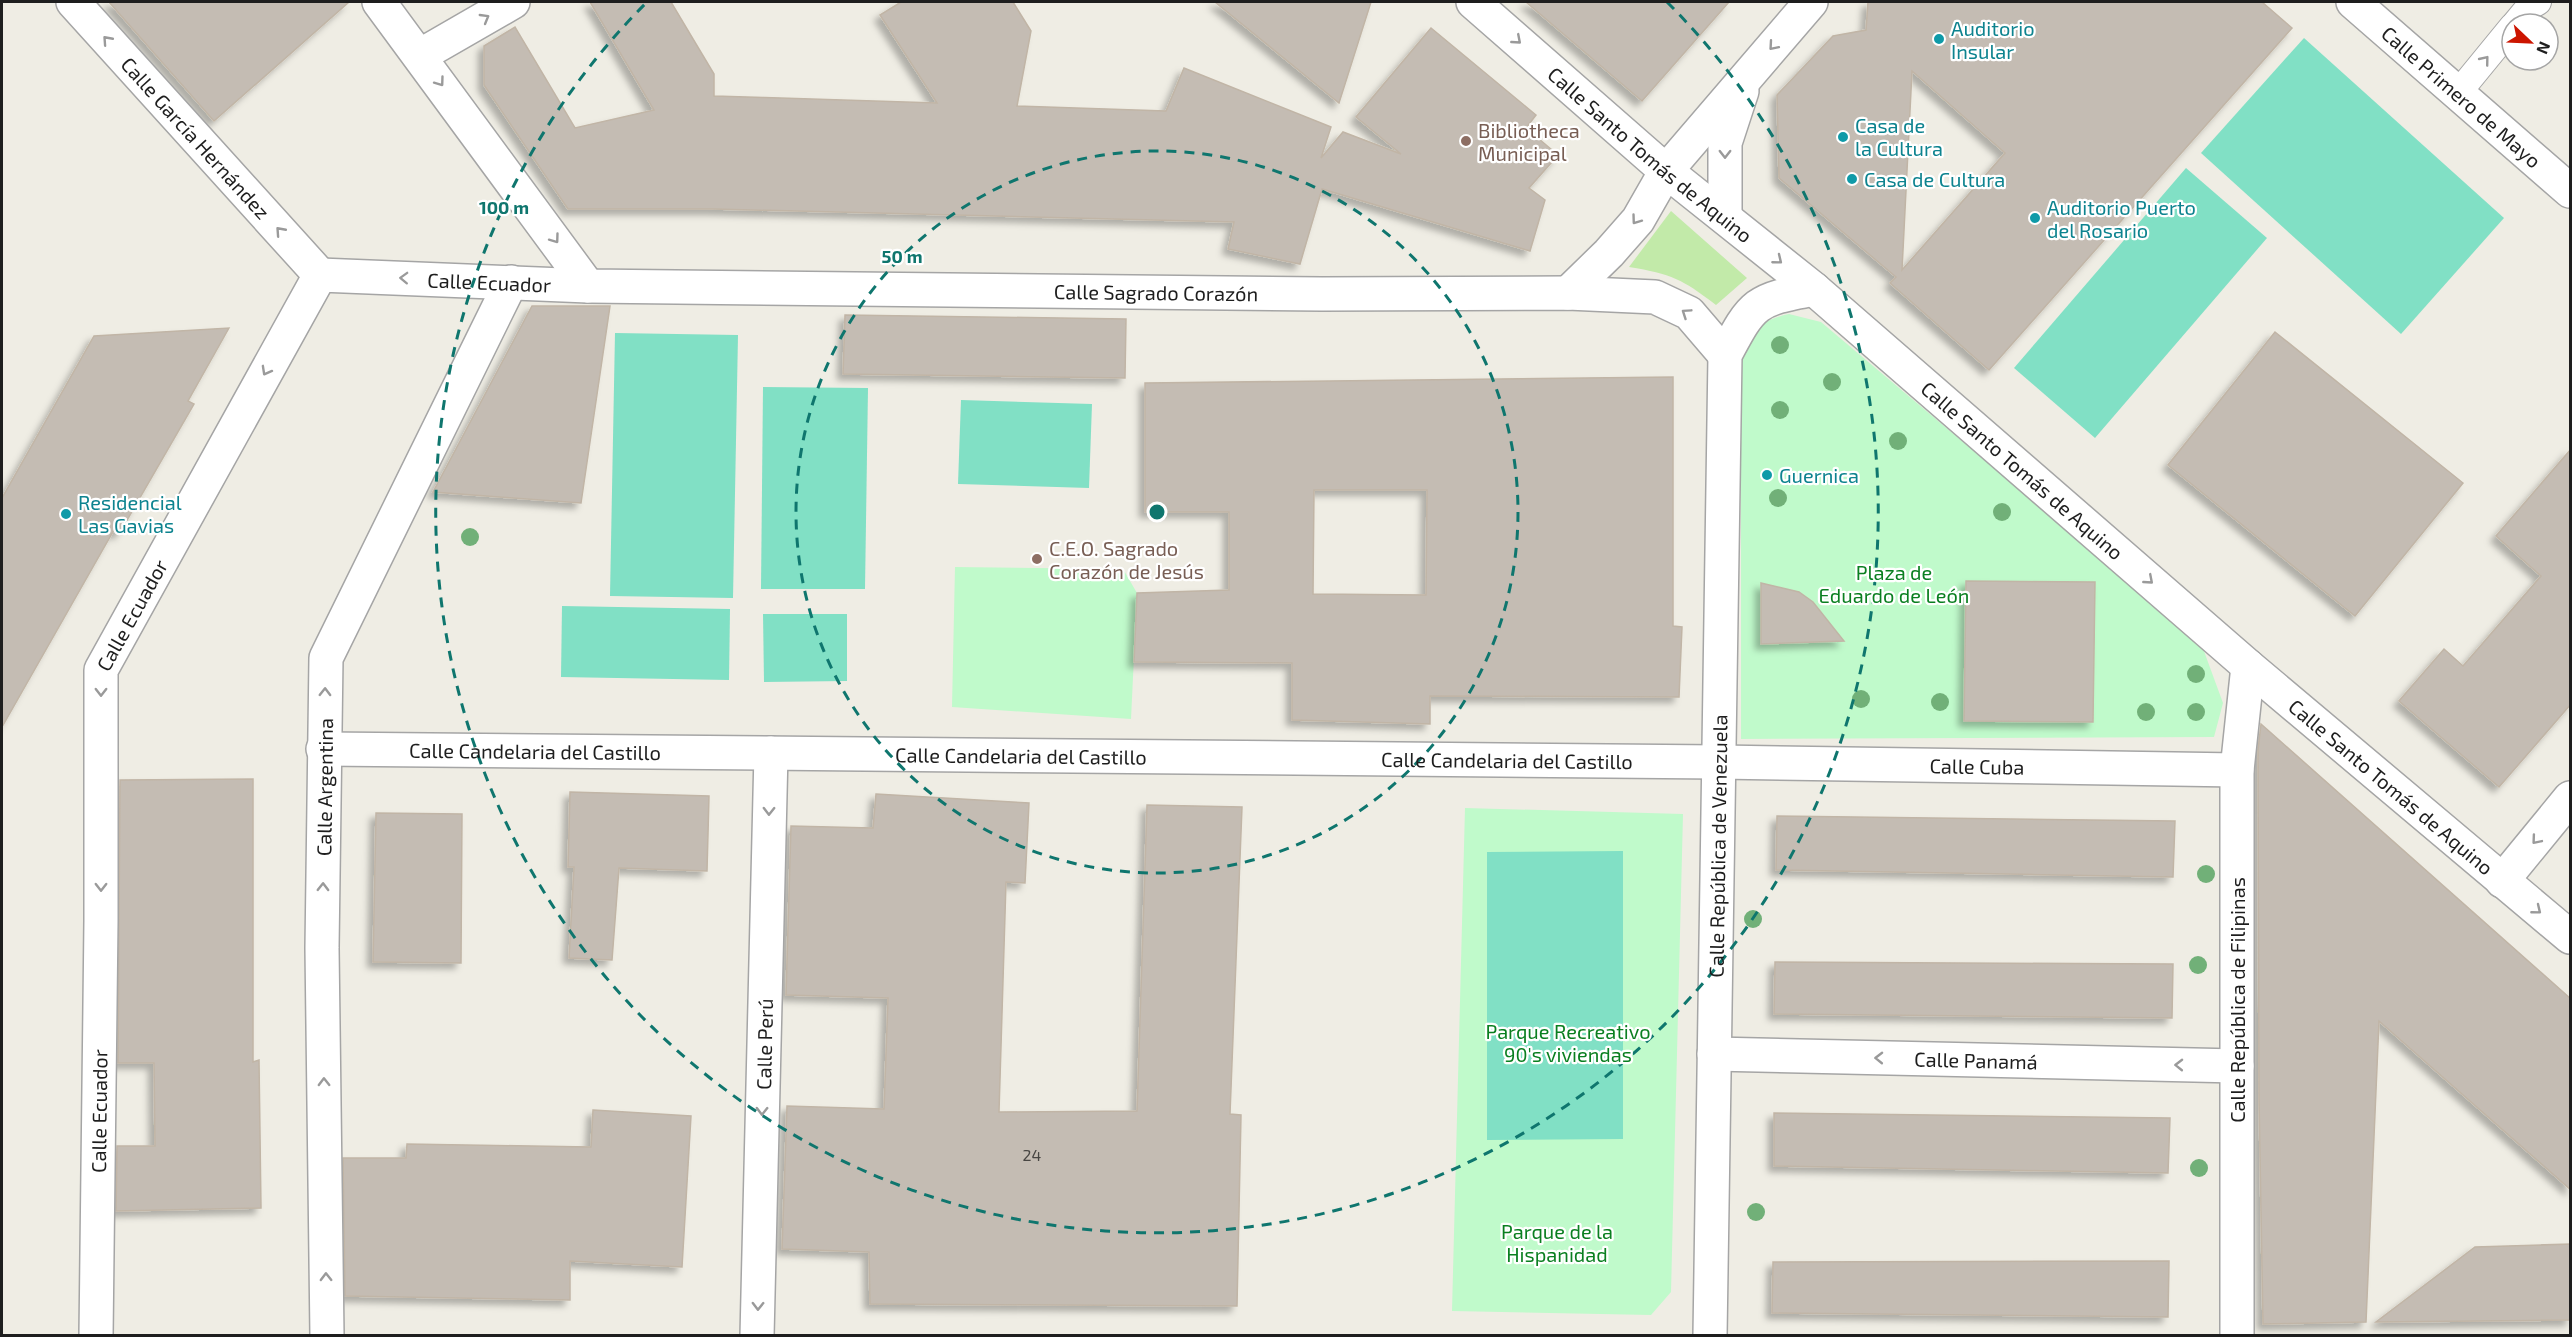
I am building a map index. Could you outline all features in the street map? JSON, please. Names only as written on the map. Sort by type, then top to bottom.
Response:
[{"type":"street","name":"Calle García Hernández","points":[[73,2],[320,275]]},
{"type":"street","points":[[379,2],[421,55],[588,286]]},
{"type":"street","points":[[421,55],[513,2]]},
{"type":"street","name":"Calle Santo Tomás de Aquino","points":[[1473,2],[1666,171],[1814,289],[2248,666],[2571,937]]},
{"type":"street","points":[[1568,293],[1609,253],[1638,220],[1666,171],[1811,2]]},
{"type":"street","name":"Calle Primero de Mayo","points":[[2353,2],[2571,191]]},
{"type":"street","points":[[1725,218],[1725,143],[1746,78]]},
{"type":"street","name":"Calle Ecuador","points":[[96,1335],[101,921],[100,670],[320,275],[588,286]]},
{"type":"street","name":"Calle Argentina","points":[[327,1335],[322,948],[326,658],[511,282]]},
{"type":"street","name":"Calle Sagrado Corazón","points":[[588,286],[1298,294],[1568,293],[1655,297],[1689,313],[1725,355]]},
{"type":"street","points":[[1725,355],[1746,315],[1771,297],[1814,289]]},
{"type":"street","name":"Calle República de Venezuela","points":[[1710,1335],[1725,355]]},
{"type":"street","name":"Calle República de Filipinas","points":[[2237,1335],[2237,770],[2248,666]]},
{"type":"street","name":"Calle Candelaria del Castillo","points":[[323,749],[1719,762]]},
{"type":"street","name":"Calle Perú","points":[[757,1335],[771,753]]},
{"type":"street","name":"Calle Cuba","points":[[1719,762],[2237,770]]},
{"type":"street","points":[[2502,881],[2571,798]]},
{"type":"street","name":"Calle Panamá","points":[[1714,1054],[2237,1066]]},
{"type":"lane","points":[[2524,12],[2529,6],[2538,2]]},
{"type":"lane","points":[[2458,93],[2500,42]]},
{"type":"green space","points":[[2304,38],[2504,218],[2401,334],[2201,153]]},
{"type":"green space","points":[[2186,168],[2267,238],[2095,438],[2014,368]]},
{"type":"green space","points":[[1671,211],[1747,278],[1716,305],[1676,279],[1656,272],[1629,267]]},
{"type":"green space","name":"Plaza de Eduardo de León","points":[[1789,314],[1821,322],[2201,643],[2223,703],[2214,737],[1741,739],[1741,363],[1748,344],[1757,330],[1769,321]]},
{"type":"green space","points":[[615,333],[738,335],[733,598],[610,596]]},
{"type":"green space","points":[[763,387],[868,388],[865,589],[761,589]]},
{"type":"green space","points":[[961,400],[1092,404],[1089,488],[958,484]]},
{"type":"green space","points":[[955,567],[1123,569],[1137,593],[1131,719],[952,707]]},
{"type":"green space","points":[[562,606],[730,609],[729,680],[561,677]]},
{"type":"green space","points":[[763,614],[847,614],[847,681],[764,682]]},
{"type":"green space","name":"Parque Recreativo 90's viviendas","points":[[1465,808],[1683,814],[1671,1292],[1651,1315],[1452,1311]]},
{"type":"green space","points":[[1623,851],[1623,1139],[1487,1140],[1487,852]]},
{"type":"building","points":[[109,2],[349,2],[214,121]]},
{"type":"building","points":[[590,2],[671,2],[714,74],[714,96],[937,103],[880,15],[901,2],[1013,2],[1031,31],[1017,106],[1166,111],[1184,68],[1331,127],[1321,158],[1343,132],[1401,154],[1356,117],[1431,28],[1536,115],[1526,128],[1558,155],[1529,188],[1545,200],[1530,251],[1322,189],[1300,264],[1228,249],[1234,222],[713,209],[568,209],[484,85],[484,46],[515,27],[575,128],[654,110]]},
{"type":"building","points":[[1215,2],[1371,2],[1339,103]]},
{"type":"building","points":[[1526,2],[1729,2],[1642,101]]},
{"type":"building","name":"Auditorio Puerto del Rosario","points":[[1868,2],[2262,2],[2292,28],[1989,370],[1890,283],[1896,277],[1779,178],[1777,95],[1833,36],[1866,30]],"holes":[[[1912,71],[2005,153],[1902,270]]]},
{"type":"building","points":[[532,306],[610,306],[581,503],[433,492]]},
{"type":"building","points":[[845,315],[1126,319],[1125,378],[843,374]]},
{"type":"building","name":"Residencial Las Gavias","points":[[229,328],[188,401],[194,404],[119,534],[114,530],[2,727],[2,498],[94,336]]},
{"type":"building","points":[[2275,332],[2463,483],[2355,616],[2168,465]]},
{"type":"building","points":[[1673,377],[1673,626],[1682,627],[1679,697],[1430,696],[1430,724],[1292,720],[1292,663],[1134,662],[1137,593],[1229,590],[1229,512],[1145,512],[1145,383]],"holes":[[[1314,490],[1427,490],[1426,595],[1313,594]]]},
{"type":"building","points":[[2571,449],[2571,704],[2499,787],[2399,701],[2444,649],[2463,666],[2541,576],[2496,536]]},
{"type":"building","points":[[1966,581],[2095,582],[2093,722],[1964,721]]},
{"type":"building","points":[[1761,583],[1799,592],[1813,602],[1844,641],[1761,644]]},
{"type":"building","points":[[2261,724],[2571,999],[2571,1190],[2379,1021],[2366,1322],[2263,1324],[2259,1099],[2258,750]]},
{"type":"building","points":[[253,779],[253,1062],[259,1060],[261,1208],[116,1211],[117,1146],[155,1146],[154,1063],[118,1063],[120,780]]},
{"type":"building","points":[[570,792],[709,796],[707,871],[619,868],[612,960],[569,958],[574,867],[568,867]]},
{"type":"building","points":[[876,794],[1029,803],[1025,883],[1006,882],[999,1112],[1137,1111],[1147,805],[1242,807],[1230,1114],[1241,1115],[1237,1306],[870,1304],[869,1252],[782,1249],[787,1106],[884,1109],[888,998],[786,995],[791,826],[873,828]]},
{"type":"building","points":[[376,813],[462,814],[461,963],[373,962]]},
{"type":"building","points":[[1777,816],[2175,821],[2173,877],[1776,870]]},
{"type":"building","points":[[1775,962],[2173,964],[2172,1018],[1774,1014]]},
{"type":"building","points":[[593,1110],[691,1116],[682,1267],[570,1261],[570,1300],[345,1296],[343,1158],[406,1158],[407,1144],[591,1147]]},
{"type":"building","points":[[1774,1113],[2170,1118],[2168,1173],[1774,1166]]},
{"type":"building","points":[[2571,1244],[2571,1320],[2376,1322],[2475,1247]]},
{"type":"building","points":[[2169,1261],[2168,1317],[1772,1313],[1773,1262]]},
{"type":"place","name":"Auditorio Insular","points":[[1939,39]]},
{"type":"place","name":"Casa de la Cultura","points":[[1843,137]]},
{"type":"place","name":"Bibliotheca Municipal","points":[[1466,141]]},
{"type":"place","name":"Casa de Cultura","points":[[1852,179]]},
{"type":"place","name":"Auditorio Puerto del Rosario","points":[[2035,218]]},
{"type":"place","name":"Guernica","points":[[1767,475]]},
{"type":"place","name":"Residencial Las Gavias","points":[[66,514]]},
{"type":"place","name":"C.E.O. Sagrado Corazón de Jesús","points":[[1037,559]]},
{"type":"park label","name":"Parque de la Hispanidad","points":[[1557,1242]]}]
